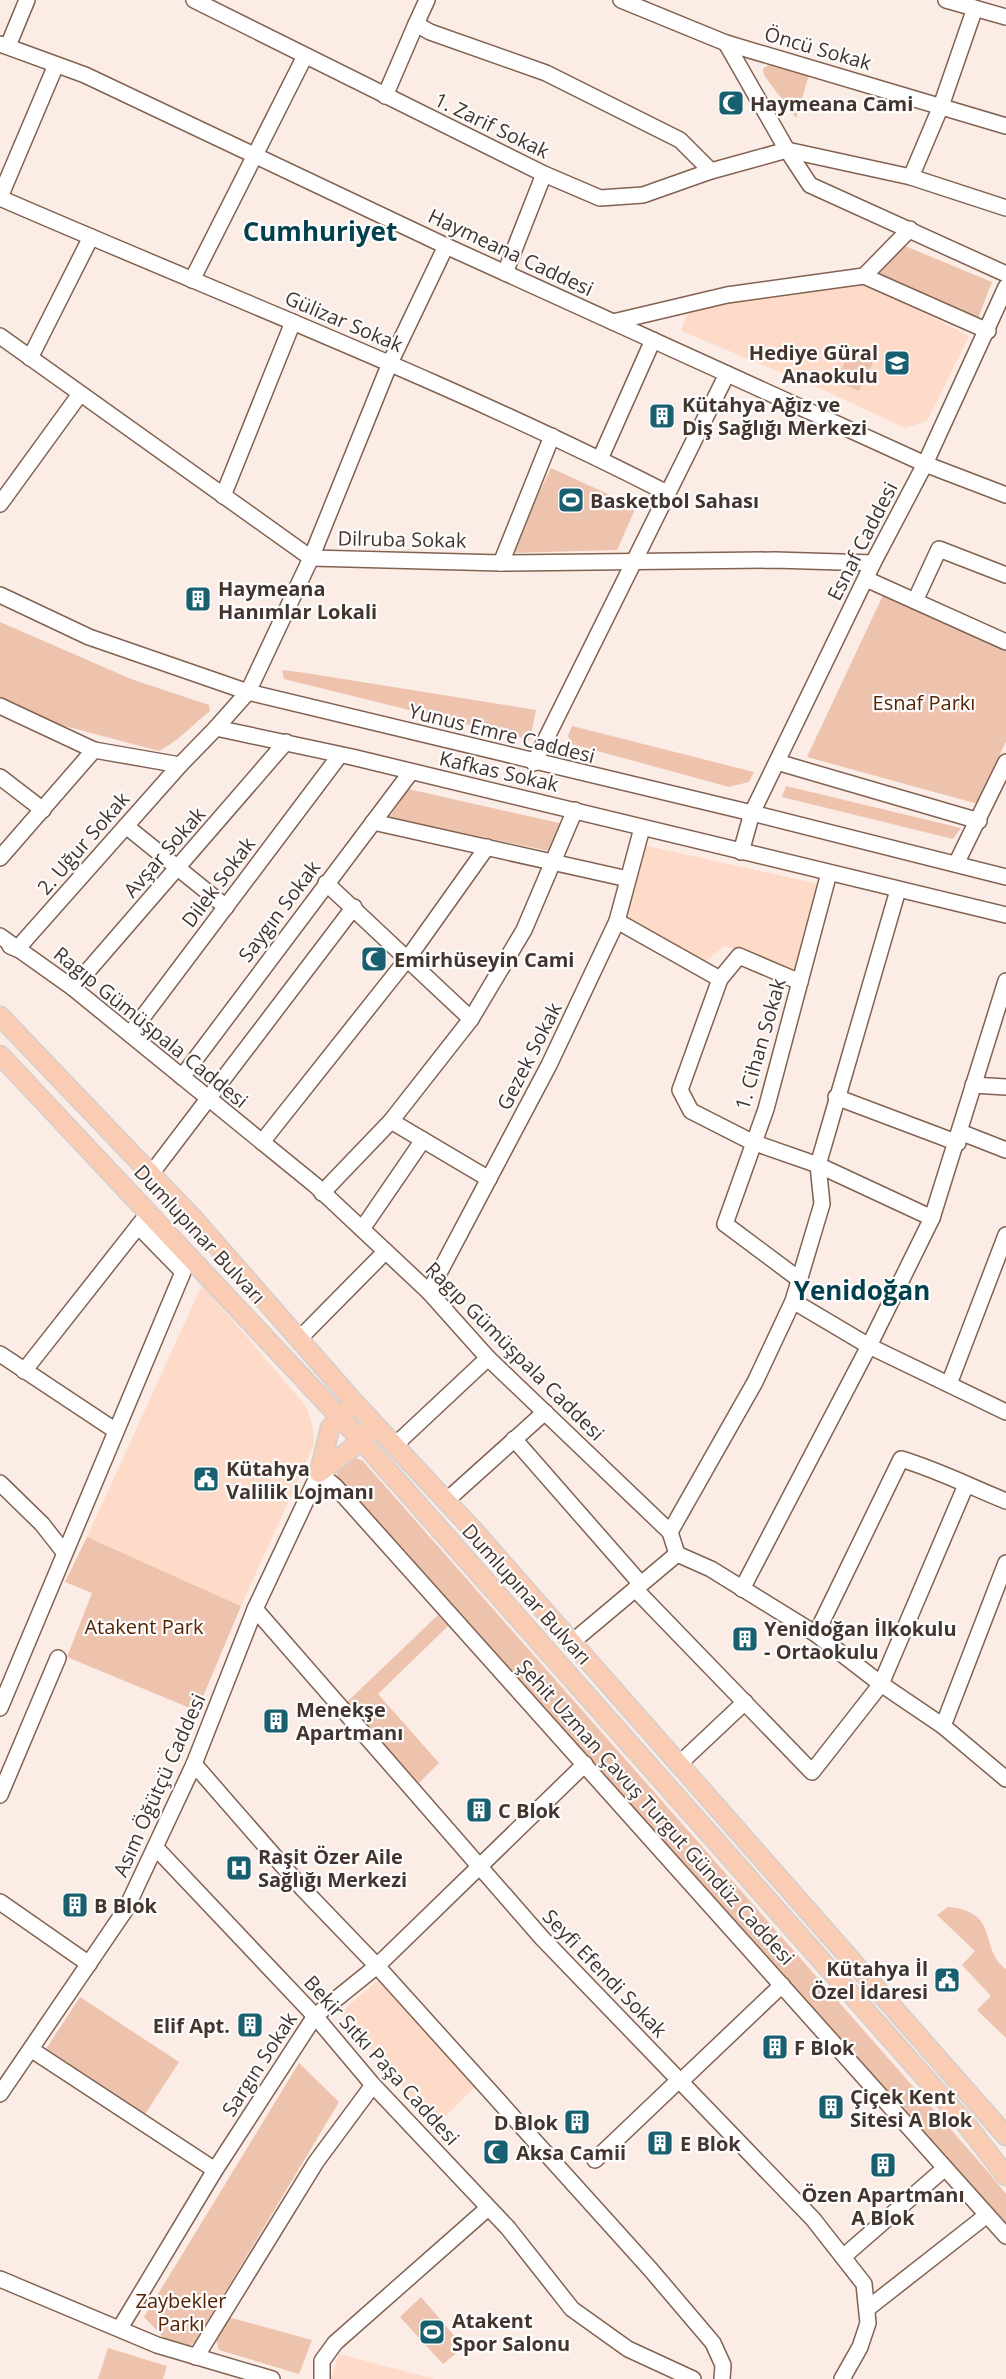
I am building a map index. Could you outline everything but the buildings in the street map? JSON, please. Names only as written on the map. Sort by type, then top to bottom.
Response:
[{"type":"main road","name":"Dumlupınar Bulvarı","points":[[0,1016],[151,1174],[300,1338],[354,1402],[446,1502],[1006,2136]]},
{"type":"main road","name":"Dumlupınar Bulvarı","points":[[0,1055],[144,1220],[360,1439],[966,2124],[1006,2176]]},
{"type":"main road","points":[[319,1473],[330,1428],[354,1402]]},
{"type":"main road","points":[[319,1473],[375,1424]]},
{"type":"street","points":[[4,45],[27,0]]},
{"type":"street","name":"1. Zarif Sokak","points":[[194,0],[544,174],[600,198],[643,195],[711,171],[787,150]]},
{"type":"street","points":[[385,96],[427,0]]},
{"type":"street","name":"Öncü Sokak","points":[[621,0],[726,43],[1006,126]]},
{"type":"street","points":[[946,0],[1006,16]]},
{"type":"street","points":[[911,177],[940,106],[975,8]]},
{"type":"street","points":[[416,24],[430,32],[546,74],[598,99],[680,140],[711,171]]},
{"type":"street","points":[[726,43],[787,150],[810,184],[1006,274]]},
{"type":"street","name":"Haymeana Caddesi","points":[[4,45],[85,75],[447,246],[727,374],[925,464],[1006,495]]},
{"type":"street","points":[[192,280],[305,56]]},
{"type":"street","points":[[0,198],[56,65]]},
{"type":"street","points":[[787,150],[911,177],[1006,208]]},
{"type":"street","points":[[506,273],[544,174]]},
{"type":"street","name":"Gülizar Sokak","points":[[0,198],[390,363],[552,436],[667,493]]},
{"type":"street","points":[[864,276],[910,229]]},
{"type":"street","points":[[30,358],[91,237]]},
{"type":"street","points":[[0,706],[94,750],[180,765],[216,729],[248,692],[311,558],[390,363],[447,246]]},
{"type":"street","points":[[613,322],[727,295],[864,276],[988,331]]},
{"type":"street","name":"Esnaf Caddesi","points":[[741,852],[752,813],[873,563],[925,464],[988,331],[1006,287]]},
{"type":"street","points":[[223,496],[293,322]]},
{"type":"street","name":"Dilruba Sokak","points":[[0,336],[311,558],[501,563],[775,560],[873,563]]},
{"type":"street","points":[[600,459],[653,340]]},
{"type":"street","points":[[534,763],[727,374]]},
{"type":"street","points":[[0,504],[80,394]]},
{"type":"street","points":[[501,563],[552,436]]},
{"type":"street","points":[[915,601],[939,549],[1006,575]]},
{"type":"street","points":[[866,579],[1006,642]]},
{"type":"street","name":"Yunus Emre Caddesi","points":[[0,595],[89,637],[248,692],[534,763],[752,813],[1006,877]]},
{"type":"street","name":"Kafkas Sokak","points":[[216,729],[286,742],[575,810],[1006,915]]},
{"type":"street","name":"Avşar Sokak","points":[[73,988],[286,742]]},
{"type":"street","points":[[0,858],[94,750]]},
{"type":"street","name":"Dilek Sokak","points":[[130,1035],[340,755]]},
{"type":"street","points":[[777,762],[979,821]]},
{"type":"street","points":[[956,864],[1006,762]]},
{"type":"street","name":"2. Uğur Sokak","points":[[17,949],[180,765]]},
{"type":"street","name":"Saygın Sokak","points":[[182,1077],[411,772]]},
{"type":"street","points":[[0,777],[43,810]]},
{"type":"street","points":[[322,1193],[391,1121],[471,1019],[524,930],[575,810]]},
{"type":"street","points":[[373,822],[628,879]]},
{"type":"street","points":[[126,826],[226,907]]},
{"type":"street","name":"Gezek Sokak","points":[[429,1292],[549,1065],[617,921],[642,828]]},
{"type":"street","points":[[262,1142],[408,958],[487,847]]},
{"type":"street","name":"1. Cihan Sokak","points":[[800,1280],[725,1224],[752,1142],[766,1109],[829,873]]},
{"type":"street","points":[[326,883],[471,1019]]},
{"type":"street","points":[[670,1532],[755,1382],[793,1301],[822,1204],[818,1165],[898,890]]},
{"type":"street","points":[[151,1174],[354,907]]},
{"type":"street","points":[[617,921],[720,979]]},
{"type":"street","name":"Ragıp Gümüşpala Caddesi","points":[[0,936],[73,988],[207,1100],[262,1142],[362,1229],[429,1292],[488,1358],[670,1532],[677,1554]]},
{"type":"street","points":[[0,942],[17,949]]},
{"type":"street","points":[[800,982],[739,956],[720,979],[680,1090],[691,1111],[752,1142],[818,1165],[932,1218]]},
{"type":"street","points":[[742,1589],[870,1346],[932,1218],[959,1138],[972,1085],[1006,981]]},
{"type":"street","points":[[972,1085],[1006,1087]]},
{"type":"street","points":[[836,1097],[959,1138],[1006,1150]]},
{"type":"street","points":[[391,1121],[489,1179]]},
{"type":"street","points":[[362,1229],[423,1140]]},
{"type":"street","points":[[0,1708],[183,1272],[144,1220],[24,1371]]},
{"type":"street","points":[[949,1384],[1006,1234]]},
{"type":"street","points":[[300,1338],[385,1252]]},
{"type":"street","points":[[793,1301],[870,1346],[1006,1412]]},
{"type":"street","points":[[0,1354],[116,1431]]},
{"type":"street","points":[[394,1446],[488,1358]]},
{"type":"street","points":[[446,1502],[545,1412]]},
{"type":"street","points":[[514,1439],[638,1586],[812,1772],[881,1684],[966,1485]]},
{"type":"street","points":[[816,1634],[901,1459],[935,1469],[966,1485],[1006,1501]]},
{"type":"street","name":"Asım Öğütçü Caddesi","points":[[0,2094],[126,1909],[194,1764],[255,1610],[319,1473]]},
{"type":"street","name":"Şehit Uzman Çavuş Turgut Gündüz Caddesi","points":[[319,1473],[335,1486],[1006,2236]]},
{"type":"street","points":[[0,1483],[42,1524],[64,1552]]},
{"type":"street","points":[[571,1643],[677,1554],[711,1569],[816,1634],[881,1684],[943,1726],[1006,1779]]},
{"type":"street","points":[[943,1726],[1006,1563]]},
{"type":"street","name":"Seyfi Efendi Sokak","points":[[255,1610],[542,1938],[813,2219],[864,2284],[868,2324],[860,2347],[842,2379]]},
{"type":"street","points":[[0,1795],[58,1658]]},
{"type":"street","points":[[678,1765],[745,1702]]},
{"type":"street","points":[[194,1764],[303,1889],[377,1966],[566,2174],[713,2343],[723,2365],[722,2379]]},
{"type":"street","name":"Sargın Sokak","points":[[120,2328],[215,2170],[315,2016],[377,1966],[585,1764]]},
{"type":"street","name":"Bekir Sıtkı Paşa Caddesi","points":[[156,1848],[315,2016],[372,2085],[508,2228],[572,2309],[628,2349],[693,2379]]},
{"type":"street","points":[[0,1902],[89,1964]]},
{"type":"street","points":[[595,2160],[782,1985]]},
{"type":"street","points":[[32,2050],[215,2170]]},
{"type":"street","points":[[196,2357],[316,2162],[372,2085]]},
{"type":"street","points":[[843,2257],[945,2168]]},
{"type":"street","points":[[322,2379],[322,2361],[335,2343],[488,2208]]},
{"type":"street","points":[[867,2309],[987,2215]]},
{"type":"street","points":[[0,2279],[157,2345],[272,2379]]},
{"type":"shaded area","points":[[860,284],[871,286],[969,336],[927,421],[905,428],[826,391],[681,331],[689,309]]},
{"type":"shaded area","points":[[634,843],[819,884],[798,972],[724,946],[703,964],[614,916]]},
{"type":"shaded area","name":"Kütahya Valilik Lojmanı","points":[[202,1285],[306,1406],[313,1427],[314,1445],[241,1606],[87,1537]]},
{"type":"shaded area","points":[[378,1980],[475,2087],[436,2126],[344,2018],[343,2011]]},
{"type":"shaded area","points":[[339,2354],[434,2379],[331,2379]]},
{"type":"green space","points":[[771,63],[809,75],[796,118],[764,75],[763,69]]},
{"type":"green space","points":[[900,244],[992,282],[978,318],[871,273]]},
{"type":"green space","points":[[852,346],[876,356],[859,391],[836,381]]},
{"type":"green space","points":[[551,468],[636,507],[617,550],[510,553]]},
{"type":"green space","name":"Esnaf Parkı","points":[[885,591],[1006,647],[1006,741],[978,804],[807,757]]},
{"type":"green space","points":[[0,622],[131,679],[209,705],[210,711],[179,738],[159,751],[42,720],[0,700]]},
{"type":"green space","points":[[282,670],[536,710],[530,740],[284,679]]},
{"type":"green space","points":[[572,726],[754,772],[749,782],[729,787],[572,744],[568,736]]},
{"type":"green space","points":[[786,786],[961,828],[953,839],[782,797]]},
{"type":"green space","points":[[408,789],[568,825],[554,852],[389,818]]},
{"type":"green space","points":[[354,1457],[363,1461],[990,2174],[1006,2194],[1006,2227],[335,1486],[338,1466]]},
{"type":"green space","name":"Atakent Park","points":[[87,1537],[241,1606],[197,1711],[67,1657],[92,1593],[65,1582]]},
{"type":"green space","points":[[438,1615],[448,1626],[378,1694],[439,1763],[419,1783],[346,1703]]},
{"type":"green space","points":[[948,1907],[965,1910],[982,1923],[998,1961],[1006,1969],[1006,2038],[977,2010],[991,1996],[962,1965],[975,1951],[937,1915]]},
{"type":"green space","points":[[80,1997],[179,2062],[145,2114],[46,2049]]},
{"type":"green space","name":"Zaybekler Parkı","points":[[299,2063],[339,2102],[195,2342],[190,2346],[164,2338],[144,2317]]},
{"type":"green space","name":"Atakent Spor Salonu","points":[[421,2297],[464,2347],[443,2364],[400,2317]]},
{"type":"green space","points":[[228,2317],[312,2340],[299,2374],[219,2350],[216,2339]]},
{"type":"green space","points":[[108,2348],[167,2366],[163,2379],[98,2379]]},
{"type":"place","name":"Haymeana Cami","points":[[731,103]]},
{"type":"place","name":"Hediye Güral Anaokulu","points":[[897,363]]},
{"type":"place","name":"Kütahya Ağız ve Diş Sağlığı Merkezi","points":[[662,416]]},
{"type":"place","name":"Basketbol Sahası","points":[[571,500]]},
{"type":"place","name":"Haymeana Hanımlar Lokali","points":[[198,599]]},
{"type":"place","name":"Emirhüseyin Cami","points":[[374,959]]},
{"type":"place","name":"Kütahya Valilik Lojmanı","points":[[206,1479]]},
{"type":"place","name":"Yenidoğan İlkokulu - Ortaokulu","points":[[745,1639]]},
{"type":"place","name":"Menekşe Apartmanı","points":[[276,1721]]},
{"type":"place","name":"C Blok","points":[[479,1810]]},
{"type":"place","name":"Raşit Özer Aile Sağlığı Merkezi","points":[[239,1868]]},
{"type":"place","name":"B Blok","points":[[75,1905]]},
{"type":"place","name":"Kütahya İl Özel İdaresi","points":[[947,1980]]},
{"type":"place","name":"Elif Apt.","points":[[250,2025]]},
{"type":"place","name":"F Blok","points":[[775,2047]]},
{"type":"place","name":"Çiçek Kent Sitesi A Blok","points":[[831,2107]]},
{"type":"place","name":"D Blok","points":[[577,2122]]},
{"type":"place","name":"E Blok","points":[[660,2143]]},
{"type":"place","name":"Aksa Camii","points":[[496,2152]]},
{"type":"place","name":"Özen Apartmanı A Blok","points":[[883,2165]]},
{"type":"place","name":"Atakent Spor Salonu","points":[[432,2332]]},
{"type":"district","name":"Cumhuriyet","points":[[320,231]]},
{"type":"district","name":"Yenidoğan","points":[[862,1290]]}]
